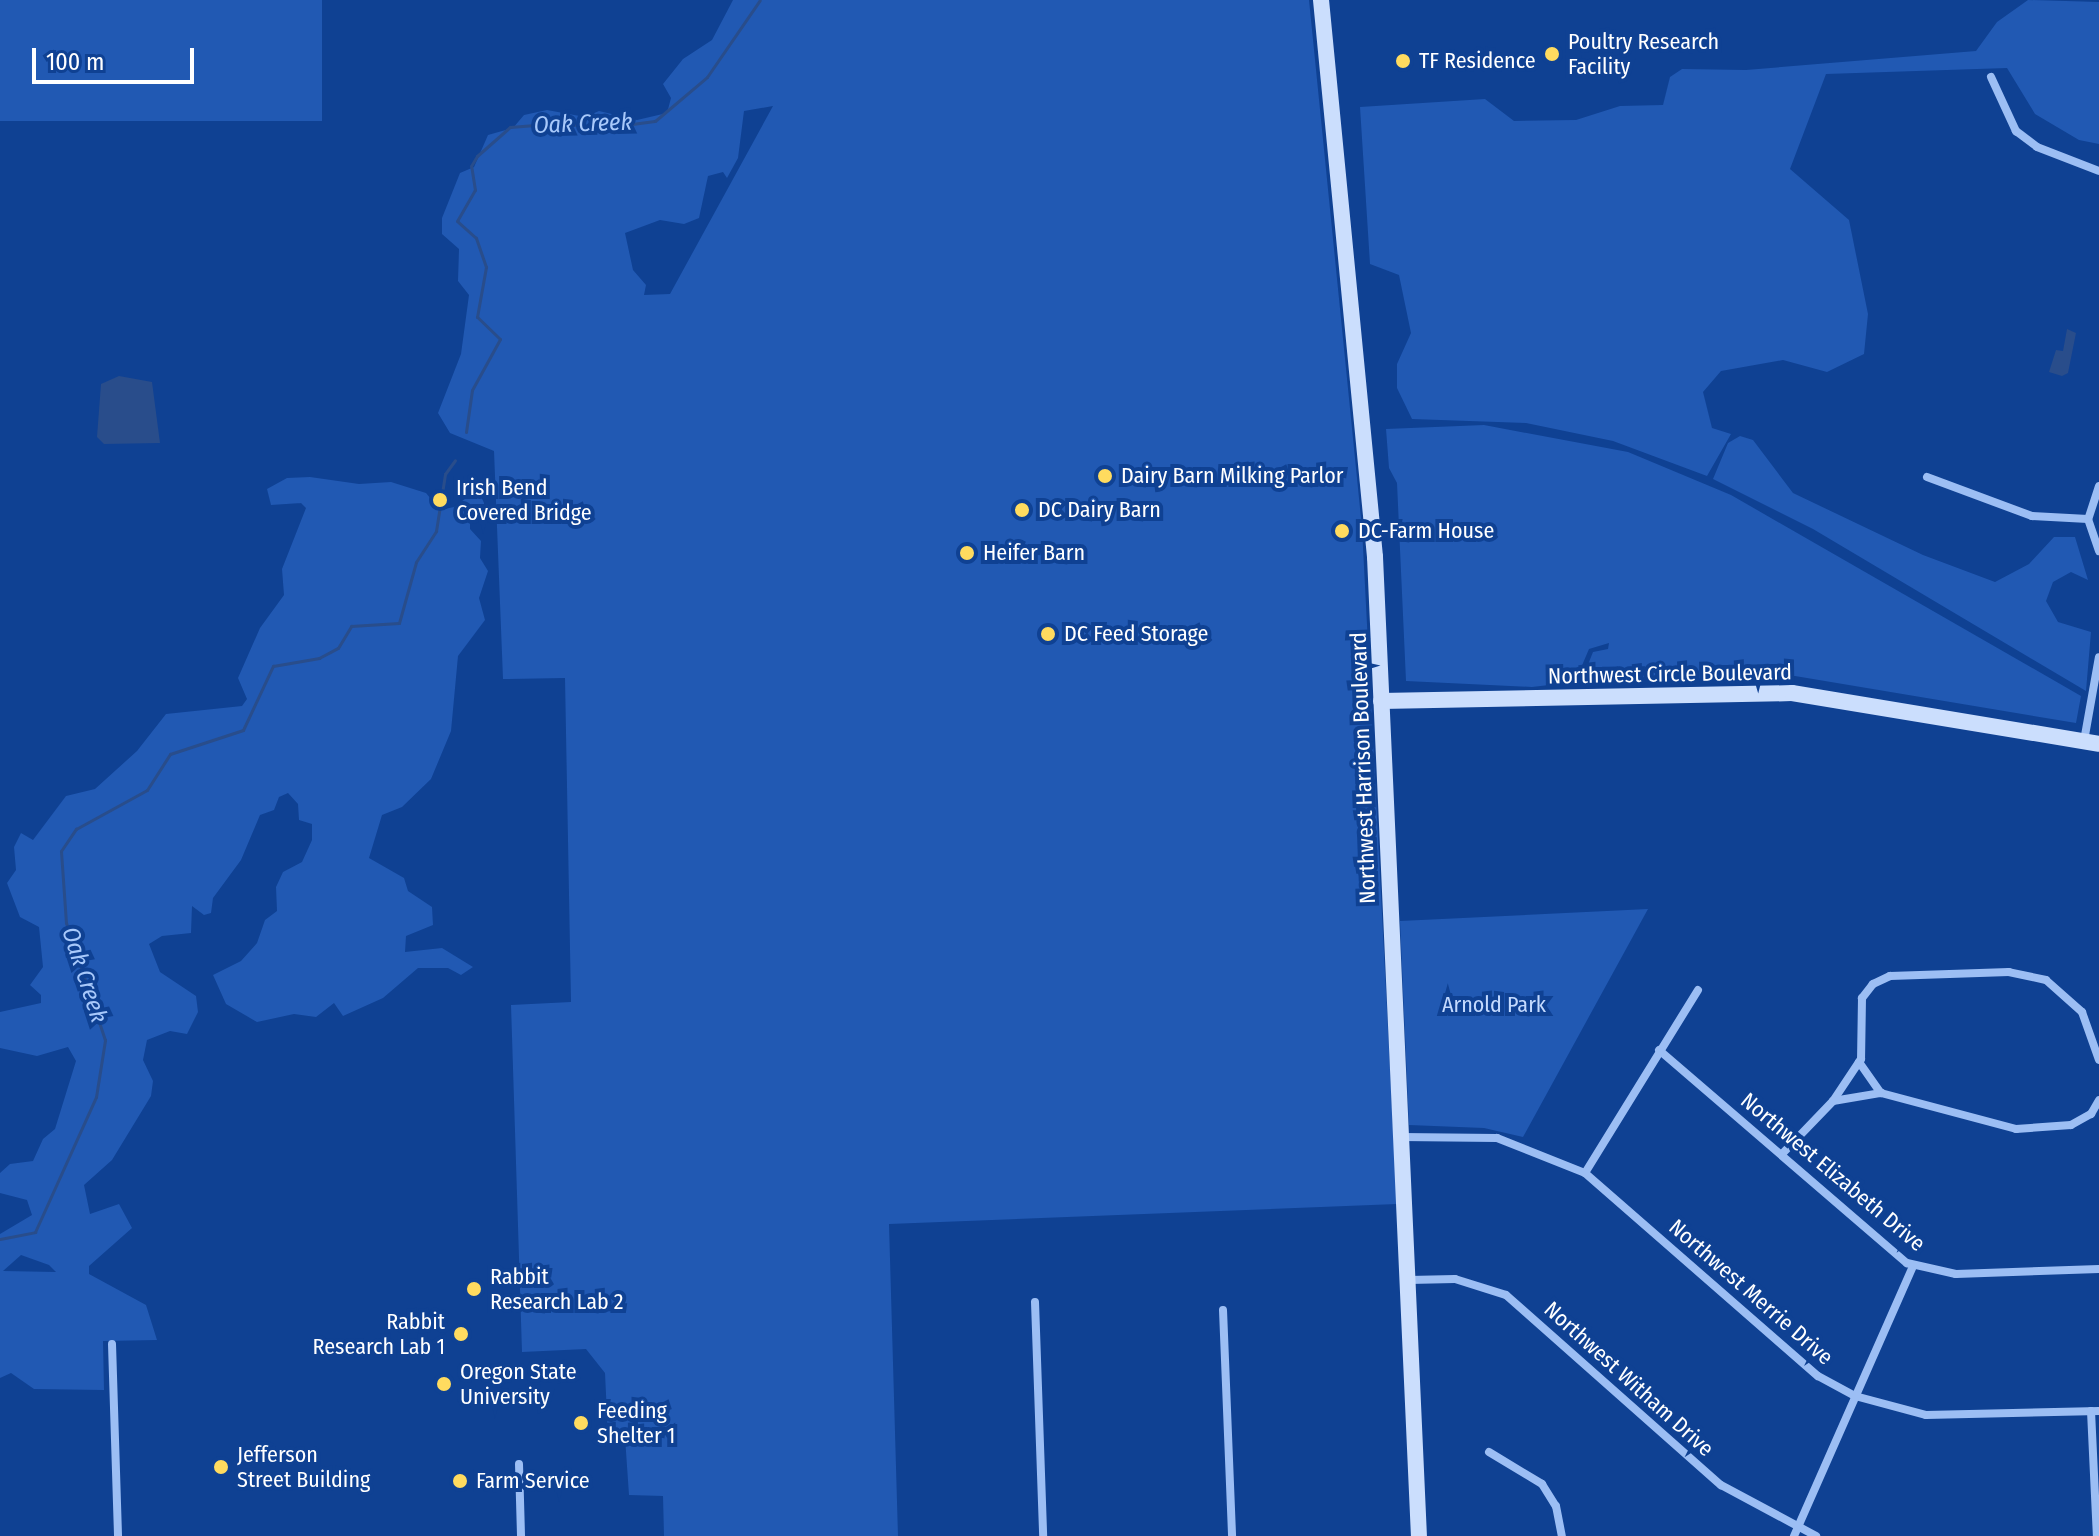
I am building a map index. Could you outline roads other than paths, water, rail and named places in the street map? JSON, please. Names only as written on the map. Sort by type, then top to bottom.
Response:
[{"type":"main road","name":"Northwest Harrison Boulevard","points":[[1321,0],[1359,356],[1381,701],[1419,1536]]},
{"type":"main road","name":"Northwest Circle Boulevard","points":[[1381,701],[1792,693],[2092,743]]},
{"type":"street","points":[[1991,77],[2016,131],[2037,147],[2099,171]]},
{"type":"street","points":[[1927,477],[2032,516],[2088,519]]},
{"type":"street","points":[[2099,486],[2088,519],[2099,551]]},
{"type":"street","points":[[2092,743],[2099,657]]},
{"type":"street","points":[[1783,1153],[1833,1101],[1859,1062],[1861,1003],[1879,980],[2009,972],[2046,980],[2069,996],[2091,1025],[2099,1060]]},
{"type":"street","points":[[1585,1173],[1698,990]]},
{"type":"street","name":"Northwest Elizabeth Drive","points":[[1659,1050],[1913,1266],[1956,1274],[2099,1269]]},
{"type":"street","points":[[1859,1062],[1881,1093]]},
{"type":"street","points":[[1833,1101],[1881,1093],[2016,1129],[2071,1125],[2091,1114],[2099,1100]]},
{"type":"street","name":"Northwest Merrie Drive","points":[[1401,1137],[1439,1133],[1497,1138],[1585,1173],[1818,1376],[1855,1396],[1926,1415],[2095,1411]]},
{"type":"street","points":[[1796,1532],[1913,1266]]},
{"type":"street","name":"Northwest Witham Drive","points":[[1409,1280],[1455,1279],[1506,1295],[1721,1485],[1796,1532],[1816,1536]]},
{"type":"street","points":[[1035,1302],[1043,1536]]},
{"type":"street","points":[[1223,1310],[1232,1536]]},
{"type":"street","points":[[112,1344],[118,1536]]},
{"type":"street","points":[[2095,1411],[2097,1536]]},
{"type":"street","points":[[1489,1452],[1542,1484],[1556,1506],[1562,1536]]},
{"type":"street","points":[[519,1464],[521,1536]]},
{"type":"waterway","name":"Oak Creek","points":[[466,432],[472,390],[500,339],[477,317],[486,267],[476,238],[457,221],[475,190],[471,166],[477,156],[510,127],[560,123],[602,128],[655,121],[707,77],[760,0]]},
{"type":"waterway","name":"Oak Creek","points":[[0,1239],[35,1232],[96,1097],[105,1040],[66,923],[61,851],[76,829],[147,790],[170,754],[243,730],[273,666],[319,658],[338,648],[351,626],[399,623],[416,562],[436,531],[445,474],[455,460]]},
{"type":"place","name":"Poultry Research Facility","points":[[1552,54]]},
{"type":"place","name":"TF Residence","points":[[1403,61]]},
{"type":"place","name":"Dairy Barn Milking Parlor","points":[[1105,476]]},
{"type":"place","name":"Irish Bend Covered Bridge","points":[[440,500]]},
{"type":"place","name":"DC Dairy Barn","points":[[1022,510]]},
{"type":"place","name":"DC-Farm House","points":[[1342,531]]},
{"type":"place","name":"Heifer Barn","points":[[967,553]]},
{"type":"place","name":"DC Feed Storage","points":[[1048,634]]},
{"type":"place","name":"Rabbit Research Lab 2","points":[[474,1289]]},
{"type":"place","name":"Rabbit Research Lab 1","points":[[461,1334]]},
{"type":"place","name":"Oregon State University","points":[[444,1384]]},
{"type":"place","name":"Feeding Shelter 1","points":[[581,1423]]},
{"type":"place","name":"Jefferson Street Building","points":[[221,1467]]},
{"type":"place","name":"Farm Service","points":[[460,1481]]},
{"type":"park label","name":"Arnold Park","points":[[1494,1005]]}]
